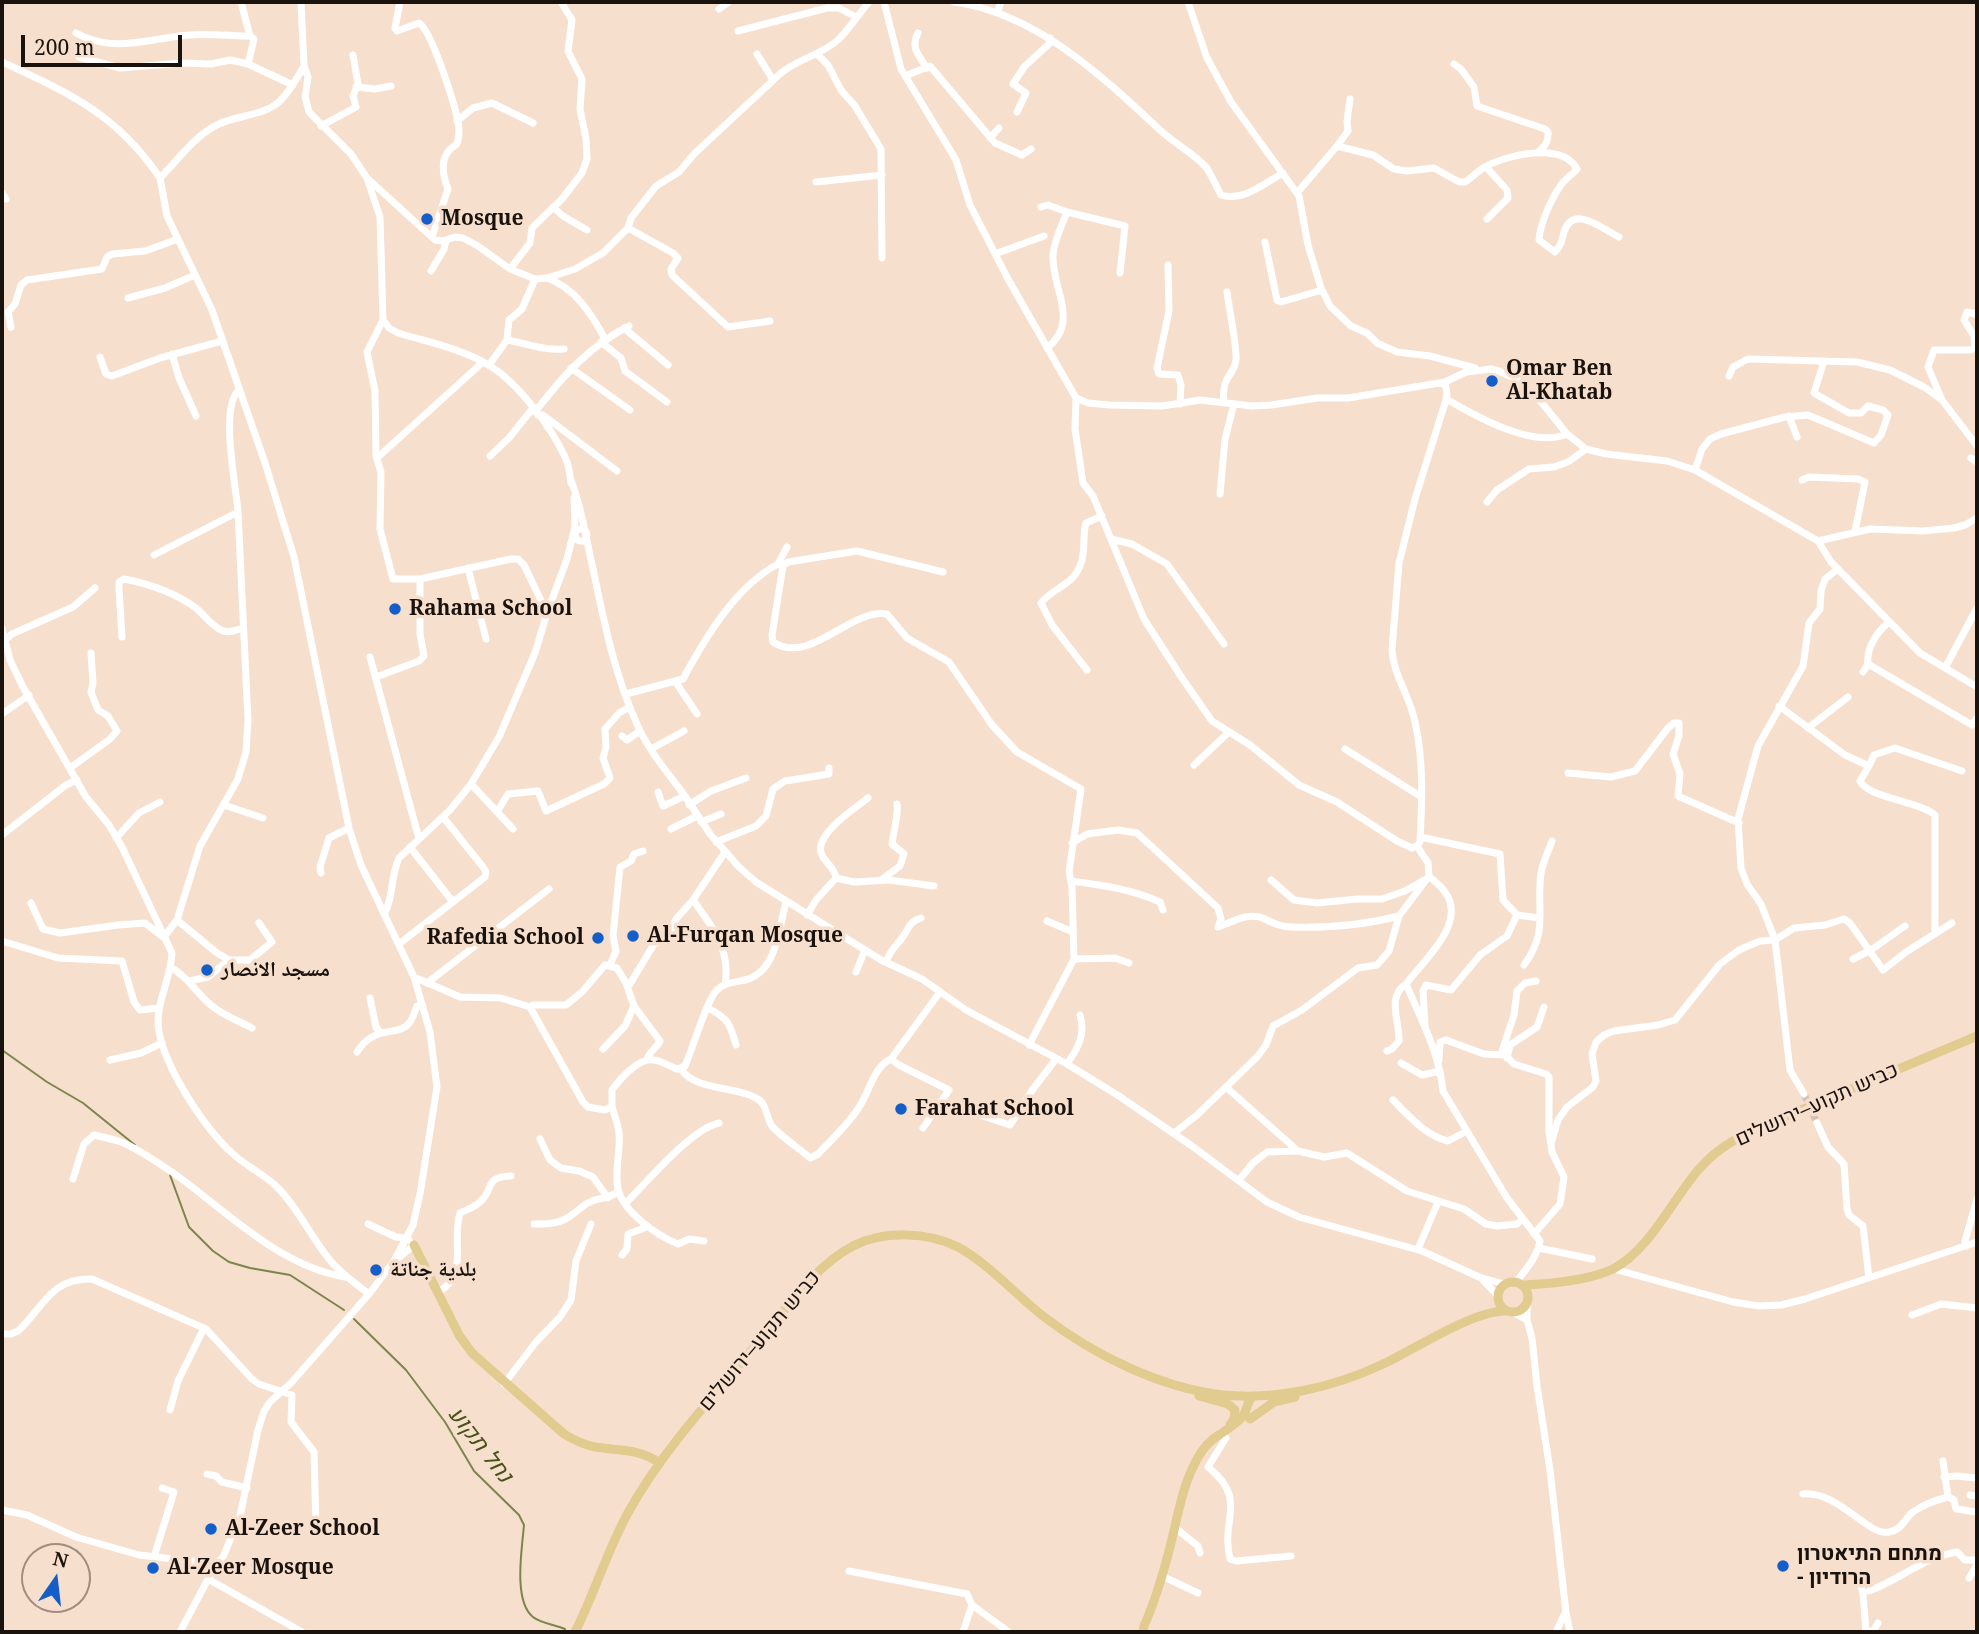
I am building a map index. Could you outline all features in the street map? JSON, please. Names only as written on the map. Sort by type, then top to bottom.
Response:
[{"type":"main road","name":"כביש תקוע–ירושלים","points":[[1524,1291],[1614,1269],[1633,1255],[1699,1169],[1718,1150],[1747,1133],[1977,1036]]},
{"type":"main road","name":"כביש תקוע–ירושלים","points":[[575,1632],[626,1515],[641,1489],[688,1426],[825,1263],[856,1244],[914,1234],[937,1238],[961,1249],[1074,1339],[1098,1353],[1132,1369],[1190,1389],[1252,1397],[1283,1394],[1333,1383],[1379,1366],[1474,1319],[1501,1311],[1510,1312]]},
{"type":"main road","points":[[411,1242],[465,1344],[504,1384],[578,1443],[640,1452],[660,1463]]},
{"type":"main road","points":[[1504,1284],[1524,1291],[1522,1310],[1510,1312],[1500,1305],[1498,1296],[1504,1284]]},
{"type":"main road","name":"כביש תקוע–ירושלים","points":[[1474,1319],[1493,1304],[1498,1296]]},
{"type":"main road","points":[[1132,1369],[1140,1378],[1228,1404],[1235,1410],[1234,1419],[1225,1430]]},
{"type":"main road","points":[[1225,1430],[1250,1419],[1274,1402],[1324,1390],[1333,1383]]},
{"type":"main road","points":[[1250,1419],[1254,1404],[1252,1397]]},
{"type":"main road","points":[[1143,1632],[1162,1576],[1179,1501],[1196,1461],[1204,1448],[1242,1417],[1252,1397]]},
{"type":"main road","name":"כביש תקוע–ירושלים","points":[[569,1632],[589,1600]]},
{"type":"street","points":[[241,2],[250,36],[254,39],[248,64]]},
{"type":"street","points":[[301,2],[309,112],[351,154],[367,178],[432,237],[446,240],[463,238],[510,269],[535,279],[575,269],[603,253],[628,228],[631,218],[656,186],[679,172],[694,154],[773,80],[796,62],[817,54],[838,40],[869,2]]},
{"type":"street","points":[[400,2],[395,28],[397,31],[405,30],[419,23],[425,26],[432,40],[457,121],[458,141],[445,154],[442,175],[448,189],[432,237]]},
{"type":"street","points":[[510,269],[530,243],[533,228],[562,199],[582,173],[587,159],[580,109],[582,79],[568,51],[572,20],[561,2]]},
{"type":"street","points":[[719,9],[729,2]]},
{"type":"street","points":[[884,2],[896,53],[905,76],[956,160],[970,205],[1076,398],[1074,429],[1083,484],[1093,496],[1144,619],[1161,646],[1212,721],[1250,745],[1299,785],[1336,802],[1397,841],[1412,848],[1417,846]]},
{"type":"street","points":[[954,2],[971,4],[997,13],[1050,38],[1066,49],[1205,166],[1221,195],[1227,198],[1247,194],[1283,173]]},
{"type":"street","points":[[997,13],[1001,2]]},
{"type":"street","points":[[1188,2],[1207,58],[1231,102],[1297,193],[1308,245],[1322,290],[1330,306],[1351,326],[1396,352],[1499,371],[1518,380],[1542,403],[1567,434],[1586,449],[1667,461],[1695,470],[1818,541],[1838,569],[1920,653],[1977,687]]},
{"type":"street","points":[[738,31],[827,8],[839,8],[856,17]]},
{"type":"street","points":[[76,33],[89,40],[136,44],[189,35],[250,36]]},
{"type":"street","points":[[918,33],[914,40],[916,53],[927,68]]},
{"type":"street","points":[[1017,112],[1026,93],[1013,84],[1024,67],[1049,44],[1050,38]]},
{"type":"street","points":[[757,54],[773,80]]},
{"type":"street","points":[[817,54],[828,65],[841,90],[855,106],[881,149],[882,258]]},
{"type":"street","points":[[321,126],[356,107],[352,101],[358,84],[353,55]]},
{"type":"street","points":[[79,57],[120,68],[183,63],[211,64],[230,60],[248,64],[293,85]]},
{"type":"street","points":[[2,62],[69,93],[102,115],[127,135],[145,155],[160,178],[167,216],[212,310],[278,502],[294,557],[349,828],[361,865],[414,977],[430,1032],[437,1087],[411,1242],[369,1294],[264,1412],[240,1516],[223,1557],[216,1564],[180,1632]]},
{"type":"street","points":[[1337,146],[1373,155],[1394,169],[1407,171],[1434,168],[1459,182],[1465,182],[1486,167],[1540,150],[1547,144],[1548,132],[1545,129],[1477,106],[1475,87],[1454,64]]},
{"type":"street","points":[[160,178],[204,133],[220,124],[263,111],[278,103],[304,66]]},
{"type":"street","points":[[905,76],[930,66],[995,143],[1023,155],[1031,149]]},
{"type":"street","points":[[356,86],[375,89],[391,86]]},
{"type":"street","points":[[1297,193],[1348,131],[1350,99]]},
{"type":"street","points":[[457,121],[473,108],[492,103],[533,123]]},
{"type":"street","points":[[990,138],[999,128]]},
{"type":"street","points":[[1540,150],[1567,159],[1575,164],[1577,169],[1562,183],[1555,196],[1540,233],[1539,240],[1544,246],[1555,252],[1570,220],[1574,218],[1582,219],[1619,237]]},
{"type":"street","points":[[1486,167],[1507,190],[1508,198],[1487,219]]},
{"type":"street","points":[[816,182],[882,175]]},
{"type":"street","points":[[367,178],[380,217],[383,320],[367,352],[375,391],[377,458],[381,472],[380,529],[390,575],[393,579],[403,581],[420,579],[518,559],[524,565],[547,613]]},
{"type":"street","points":[[1041,206],[1048,205],[1125,226],[1120,273]]},
{"type":"street","points":[[553,207],[587,230]]},
{"type":"street","points":[[1047,348],[1056,341],[1064,316],[1064,305],[1057,289],[1053,252],[1067,212]]},
{"type":"street","points":[[628,228],[673,253],[678,258],[671,269],[672,275],[729,327],[770,321]]},
{"type":"street","points":[[995,254],[1044,236]]},
{"type":"street","points":[[11,327],[8,312],[15,304],[21,285],[27,280],[102,269],[107,257],[112,254],[145,251],[178,239]]},
{"type":"street","points":[[431,271],[444,249],[446,240]]},
{"type":"street","points":[[1265,242],[1277,300],[1281,302],[1322,290]]},
{"type":"street","points":[[1168,265],[1169,311],[1157,368],[1158,374],[1178,375],[1181,379],[1180,404]]},
{"type":"street","points":[[128,298],[165,288],[195,275]]},
{"type":"street","points":[[547,278],[565,286],[594,318],[603,340],[621,358],[625,372],[667,402]]},
{"type":"street","points":[[377,458],[486,364],[507,340],[509,320],[522,309],[535,279]]},
{"type":"street","points":[[1224,402],[1225,381],[1236,362],[1227,292]]},
{"type":"street","points":[[1975,314],[1967,312],[1964,320],[1974,336],[1975,347],[1971,350],[1933,351],[1928,367],[1942,400],[1977,446]]},
{"type":"street","points":[[383,320],[389,328],[398,333],[461,352],[486,364],[514,384],[566,458],[587,533],[609,638],[629,707],[640,732],[716,842],[756,882],[865,950],[922,979],[966,1010],[1067,1064],[1174,1133],[1267,1202],[1299,1217],[1418,1250],[1479,1277],[1504,1284]]},
{"type":"street","points":[[490,456],[535,412],[571,368],[603,340],[627,327],[668,365]]},
{"type":"street","points":[[507,340],[553,350],[564,349]]},
{"type":"street","points":[[100,357],[106,374],[112,376],[172,354],[222,341]]},
{"type":"street","points":[[172,354],[179,378],[196,416]]},
{"type":"street","points":[[1729,376],[1733,368],[1748,359],[1857,362],[1890,370],[1924,387],[1942,400]]},
{"type":"street","points":[[1417,846],[1420,837],[1421,759],[1415,719],[1392,662],[1392,649],[1399,563],[1415,499],[1446,399],[1447,381],[1456,367],[1453,362]]},
{"type":"street","points":[[1695,470],[1702,449],[1710,439],[1789,416],[1808,415],[1874,443],[1881,435],[1888,415],[1883,410],[1868,406],[1861,413],[1849,413],[1814,393],[1824,362]]},
{"type":"street","points":[[571,368],[630,410]]},
{"type":"street","points":[[1076,398],[1088,403],[1110,405],[1162,406],[1200,400],[1252,406],[1271,405],[1317,398],[1348,398],[1447,381],[1480,369]]},
{"type":"street","points":[[164,937],[177,920],[200,846],[238,779],[246,752],[248,720],[238,512],[236,479],[228,435],[233,396],[238,391]]},
{"type":"street","points":[[1446,399],[1492,424],[1524,435],[1561,437],[1567,434]]},
{"type":"street","points":[[1220,494],[1226,439],[1234,404]]},
{"type":"street","points":[[535,412],[543,415],[617,471]]},
{"type":"street","points":[[1789,416],[1797,437]]},
{"type":"street","points":[[1487,502],[1497,490],[1529,470],[1554,467],[1586,449]]},
{"type":"street","points":[[1802,480],[1809,477],[1857,479],[1865,482],[1855,531]]},
{"type":"street","points":[[384,914],[391,900],[394,868],[399,858],[443,817],[471,784],[499,737],[518,695],[535,653],[574,533],[575,513],[571,480]]},
{"type":"street","points":[[155,555],[238,512]]},
{"type":"street","points":[[1087,670],[1043,611],[1041,603],[1044,598],[1066,585],[1078,571],[1083,561],[1086,523],[1102,516]]},
{"type":"street","points":[[1818,541],[1855,531],[1884,528],[1923,531],[1954,528],[1977,518]]},
{"type":"street","points":[[574,533],[581,528],[587,533]]},
{"type":"street","points":[[574,533],[579,544],[589,548]]},
{"type":"street","points":[[567,559],[587,537],[587,533]]},
{"type":"street","points":[[1111,539],[1132,544],[1167,564],[1224,643]]},
{"type":"street","points":[[787,547],[781,565],[772,635],[774,642],[781,647],[792,649],[805,647],[850,624],[873,615],[887,614],[907,638],[949,662],[992,726],[1017,752],[1081,789],[1069,872],[1074,959],[1029,1045]]},
{"type":"street","points":[[626,694],[683,679],[704,641],[750,583],[762,572],[788,562],[856,551],[943,572]]},
{"type":"street","points":[[468,568],[486,639]]},
{"type":"street","points":[[1804,1094],[1790,1070],[1775,940],[1761,904],[1746,884],[1741,868],[1739,823],[1758,746],[1803,666],[1809,622],[1820,609],[1825,579],[1838,569]]},
{"type":"street","points":[[121,637],[119,589],[120,582],[124,579],[153,585],[177,596],[196,608],[222,631],[243,628]]},
{"type":"street","points":[[376,677],[419,661],[424,656],[420,634],[420,579]]},
{"type":"street","points":[[5,640],[12,634],[73,607],[95,588]]},
{"type":"street","points":[[1945,668],[1977,608]]},
{"type":"street","points":[[1863,672],[1868,664],[1867,654],[1873,641],[1889,622]]},
{"type":"street","points":[[2,628],[10,660],[86,797],[117,838],[172,953],[172,968],[158,1018],[162,1043],[190,1101],[212,1132],[233,1154],[278,1188],[330,1261],[369,1294]]},
{"type":"street","points":[[70,768],[117,731],[108,716],[98,710],[91,692],[91,653]]},
{"type":"street","points":[[370,657],[419,839]]},
{"type":"street","points":[[1868,664],[1972,725],[1977,718]]},
{"type":"street","points":[[676,681],[697,714]]},
{"type":"street","points":[[2,714],[29,695]]},
{"type":"street","points":[[1808,727],[1848,697]]},
{"type":"street","points":[[1779,706],[1845,755],[1869,766]]},
{"type":"street","points":[[497,812],[508,794],[538,791],[547,811],[604,784],[610,778],[603,758],[606,747],[605,729],[619,713],[629,707]]},
{"type":"street","points":[[1568,772],[1611,777],[1635,771],[1668,728],[1679,723],[1681,728],[1674,754],[1680,774],[1678,796],[1739,823]]},
{"type":"street","points":[[651,749],[684,731]]},
{"type":"street","points":[[622,736],[627,740],[640,732]]},
{"type":"street","points":[[1194,765],[1229,732]]},
{"type":"street","points":[[1935,933],[1935,815],[1922,807],[1867,790],[1860,781],[1874,755],[1895,748],[1962,771]]},
{"type":"street","points":[[1345,749],[1420,796]]},
{"type":"street","points":[[716,842],[756,826],[766,816],[773,789],[785,781],[829,774],[829,768]]},
{"type":"street","points":[[689,805],[711,791],[747,778]]},
{"type":"street","points":[[2,835],[76,780]]},
{"type":"street","points":[[471,784],[513,829]]},
{"type":"street","points":[[657,792],[663,806],[685,796]]},
{"type":"street","points":[[807,915],[816,900],[836,878],[836,873],[823,857],[820,843],[823,836],[868,798]]},
{"type":"street","points":[[117,838],[139,813],[160,802]]},
{"type":"street","points":[[881,880],[900,866],[904,854],[892,844],[893,824],[899,810],[897,804]]},
{"type":"street","points":[[224,805],[262,818]]},
{"type":"street","points":[[671,829],[721,814]]},
{"type":"street","points":[[399,944],[485,877],[486,872],[443,817]]},
{"type":"street","points":[[321,873],[320,867],[329,838],[349,828]]},
{"type":"street","points":[[1072,844],[1087,834],[1118,830],[1137,832],[1218,908],[1221,919],[1219,927],[1238,918],[1249,917],[1263,917],[1287,927],[1340,925],[1399,916]]},
{"type":"street","points":[[1420,837],[1500,854],[1503,900],[1517,915],[1540,918]]},
{"type":"street","points":[[1524,965],[1536,950],[1541,927],[1541,873],[1552,841]]},
{"type":"street","points":[[1174,1133],[1197,1115],[1258,1056],[1273,1026],[1303,1010],[1358,968],[1377,965],[1389,951],[1399,916],[1428,877],[1428,863],[1417,846]]},
{"type":"street","points":[[410,847],[453,902]]},
{"type":"street","points":[[610,965],[616,951],[613,936],[620,867],[643,851]]},
{"type":"street","points":[[626,983],[630,984],[634,980],[654,944],[668,937],[676,919],[693,900],[725,852]]},
{"type":"street","points":[[1271,880],[1294,900],[1317,903],[1382,899],[1405,891],[1428,877]]},
{"type":"street","points":[[1387,1051],[1399,1041],[1394,1008],[1400,988],[1446,934],[1451,920],[1452,905],[1445,892],[1428,877]]},
{"type":"street","points":[[836,878],[854,882],[881,880],[934,886]]},
{"type":"street","points":[[1071,881],[1139,893],[1160,902],[1163,910]]},
{"type":"street","points":[[422,1002],[422,988],[425,985],[430,984],[549,889]]},
{"type":"street","points":[[693,900],[723,945],[727,968],[725,984]]},
{"type":"street","points":[[681,1069],[714,993],[725,984],[751,978],[768,967],[786,902]]},
{"type":"street","points":[[31,903],[43,929],[60,933],[145,923],[164,937]]},
{"type":"street","points":[[1425,1027],[1423,991],[1426,985],[1451,990],[1480,955],[1507,936],[1517,915]]},
{"type":"street","points":[[886,962],[890,950],[901,940],[907,926],[921,918]]},
{"type":"street","points":[[1551,1144],[1558,1120],[1567,1107],[1593,1087],[1595,1081],[1592,1054],[1596,1042],[1614,1031],[1658,1026],[1675,1020],[1720,964],[1739,950],[1760,941],[1775,940],[1794,928],[1825,925],[1844,919],[1871,950],[1883,970],[1952,923]]},
{"type":"street","points":[[177,920],[229,960],[250,960],[272,942],[259,923]]},
{"type":"street","points":[[1047,921],[1073,932]]},
{"type":"street","points":[[1853,959],[1905,926]]},
{"type":"street","points":[[2,941],[58,958],[122,961],[134,1002],[140,1010],[159,1008]]},
{"type":"street","points":[[856,972],[865,950]]},
{"type":"street","points":[[1074,959],[1115,958],[1129,963]]},
{"type":"street","points":[[189,981],[208,977],[229,960]]},
{"type":"street","points":[[414,977],[460,997],[501,998],[530,1007],[566,1005],[582,992],[605,965],[617,968],[634,1006],[660,1041],[647,1059],[639,1063],[611,1090],[619,1135],[618,1191],[647,1227],[679,1248],[689,1240],[704,1241]]},
{"type":"street","points":[[172,968],[189,981],[210,1005],[252,1028]]},
{"type":"street","points":[[1504,1056],[1517,991],[1525,983],[1536,981]]},
{"type":"street","points":[[1406,984],[1433,1043],[1443,1091],[1507,1198],[1540,1241],[1524,1291],[1570,1632]]},
{"type":"street","points":[[647,1059],[681,1069],[686,1076],[719,1089],[755,1097],[764,1104],[771,1124],[810,1158],[818,1154],[860,1106],[878,1071],[891,1059],[940,992]]},
{"type":"street","points":[[370,998],[376,1027],[380,1032]]},
{"type":"street","points":[[357,1052],[364,1040],[380,1032],[401,1029],[410,1024],[417,1006],[422,1002]]},
{"type":"street","points":[[603,1049],[625,1026],[634,1006]]},
{"type":"street","points":[[530,1007],[583,1102],[596,1109],[605,1110],[612,1106]]},
{"type":"street","points":[[1504,1056],[1510,1045],[1537,1027],[1544,1007]]},
{"type":"street","points":[[708,1008],[729,1023],[736,1045]]},
{"type":"street","points":[[1067,1064],[1079,1047],[1084,1027],[1080,1016]]},
{"type":"street","points":[[1439,1068],[1442,1040],[1452,1041],[1484,1054],[1504,1056],[1514,1064],[1549,1077],[1553,1159],[1564,1177],[1561,1199],[1534,1234]]},
{"type":"street","points":[[110,1060],[141,1053],[162,1043]]},
{"type":"street","points":[[891,1059],[950,1090],[923,1128]]},
{"type":"street","points":[[974,1113],[1010,1125],[1056,1059]]},
{"type":"street","points":[[1401,1063],[1422,1075],[1439,1068]]},
{"type":"street","points":[[1226,1087],[1298,1152]]},
{"type":"street","points":[[1393,1100],[1421,1126],[1441,1139],[1448,1141],[1467,1131]]},
{"type":"street","points":[[626,1203],[696,1135],[710,1125],[719,1123]]},
{"type":"street","points":[[1816,1123],[1828,1147],[1844,1164],[1847,1209],[1849,1215],[1863,1226],[1869,1278]]},
{"type":"street","points":[[73,1178],[84,1144],[94,1135],[120,1142],[147,1155],[276,1251],[309,1267],[346,1277]]},
{"type":"street","points":[[540,1139],[550,1160],[561,1168],[593,1177],[608,1198]]},
{"type":"street","points":[[1239,1180],[1253,1163],[1267,1152],[1298,1152],[1324,1157],[1346,1153],[1362,1161],[1390,1182],[1438,1202],[1464,1209],[1486,1224],[1517,1224],[1523,1219]]},
{"type":"street","points":[[437,1293],[446,1288],[458,1271],[456,1240],[460,1213],[481,1201],[491,1181],[498,1176],[511,1175]]},
{"type":"street","points":[[534,1224],[555,1224],[593,1200],[608,1198],[618,1191]]},
{"type":"street","points":[[1966,1246],[1965,1241],[1977,1199]]},
{"type":"street","points":[[1418,1250],[1438,1202]]},
{"type":"street","points":[[368,1224],[411,1242]]},
{"type":"street","points":[[504,1384],[571,1300],[576,1261],[590,1224]]},
{"type":"street","points":[[622,1255],[627,1249],[628,1234],[647,1227]]},
{"type":"street","points":[[1614,1269],[1733,1303],[1781,1305],[1977,1242]]},
{"type":"street","points":[[1539,1248],[1592,1259]]},
{"type":"street","points":[[403,1250],[415,1256],[422,1264]]},
{"type":"street","points":[[1479,1277],[1498,1296]]},
{"type":"street","points":[[2,1334],[18,1331],[54,1289],[67,1282],[83,1279],[92,1279],[204,1328],[252,1379],[292,1395],[291,1422],[314,1452],[316,1530]]},
{"type":"street","points":[[1912,1315],[1941,1304],[1977,1308]]},
{"type":"street","points":[[1510,1312],[1527,1320]]},
{"type":"street","points":[[170,1410],[178,1381],[204,1328]]},
{"type":"street","points":[[1225,1430],[1226,1438],[1208,1467],[1229,1489],[1231,1497],[1227,1548],[1230,1559],[1236,1561],[1291,1556]]},
{"type":"street","points":[[1942,1461],[1948,1497]]},
{"type":"street","points":[[206,1474],[216,1476],[222,1482],[247,1488]]},
{"type":"street","points":[[1944,1477],[1977,1478]]},
{"type":"street","points":[[154,1557],[174,1492],[162,1488]]},
{"type":"street","points":[[1803,1494],[1811,1493],[1832,1500],[1877,1531],[1886,1533],[1903,1525],[1915,1511],[1948,1497],[1954,1500],[1956,1509],[1977,1512]]},
{"type":"street","points":[[2,1510],[27,1515],[76,1537],[139,1556],[216,1564]]},
{"type":"street","points":[[1174,1527],[1198,1546],[1200,1553]]},
{"type":"street","points":[[1868,1591],[1884,1586],[1904,1572],[1938,1556],[1957,1552],[1965,1560],[1977,1560]]},
{"type":"street","points":[[1969,1578],[1977,1566]]},
{"type":"street","points":[[849,1571],[967,1594],[972,1605],[1009,1632]]},
{"type":"street","points":[[1162,1576],[1198,1593]]},
{"type":"street","points":[[208,1579],[302,1632]]},
{"type":"street","points":[[1859,1581],[1867,1632],[1873,1631],[1878,1623]]},
{"type":"street","points":[[963,1632],[972,1605]]},
{"type":"street","points":[[1556,1632],[1566,1613]]},
{"type":"waterway","points":[[2,1050],[47,1082],[83,1103],[135,1145]]},
{"type":"waterway","points":[[170,1175],[189,1227],[213,1251],[229,1262],[290,1275],[344,1310]]},
{"type":"waterway","name":"נחל תקוע","points":[[354,1319],[406,1370],[445,1422],[474,1471],[519,1515],[524,1525],[520,1574],[527,1609],[536,1619],[565,1629]]},
{"type":"tunnel","points":[[1804,1094],[1817,1123]]},
{"type":"place","name":"Mosque","points":[[427,219]]},
{"type":"place","name":"Omar Ben Al-Khatab","points":[[1492,381]]},
{"type":"place","name":"Rahama School","points":[[395,609]]},
{"type":"place","name":"Al-Furqan Mosque","points":[[633,936]]},
{"type":"place","name":"Rafedia School","points":[[598,938]]},
{"type":"place","name":"مسجد الانصار","points":[[207,970]]},
{"type":"place","name":"Farahat School","points":[[901,1109]]},
{"type":"place","name":"بلدية جناتة","points":[[376,1270]]},
{"type":"place","name":"Al-Zeer School","points":[[211,1529]]},
{"type":"place","name":"מתחם התיאטרון - הרודיון","points":[[1783,1566]]},
{"type":"place","name":"Al-Zeer Mosque","points":[[153,1568]]}]
